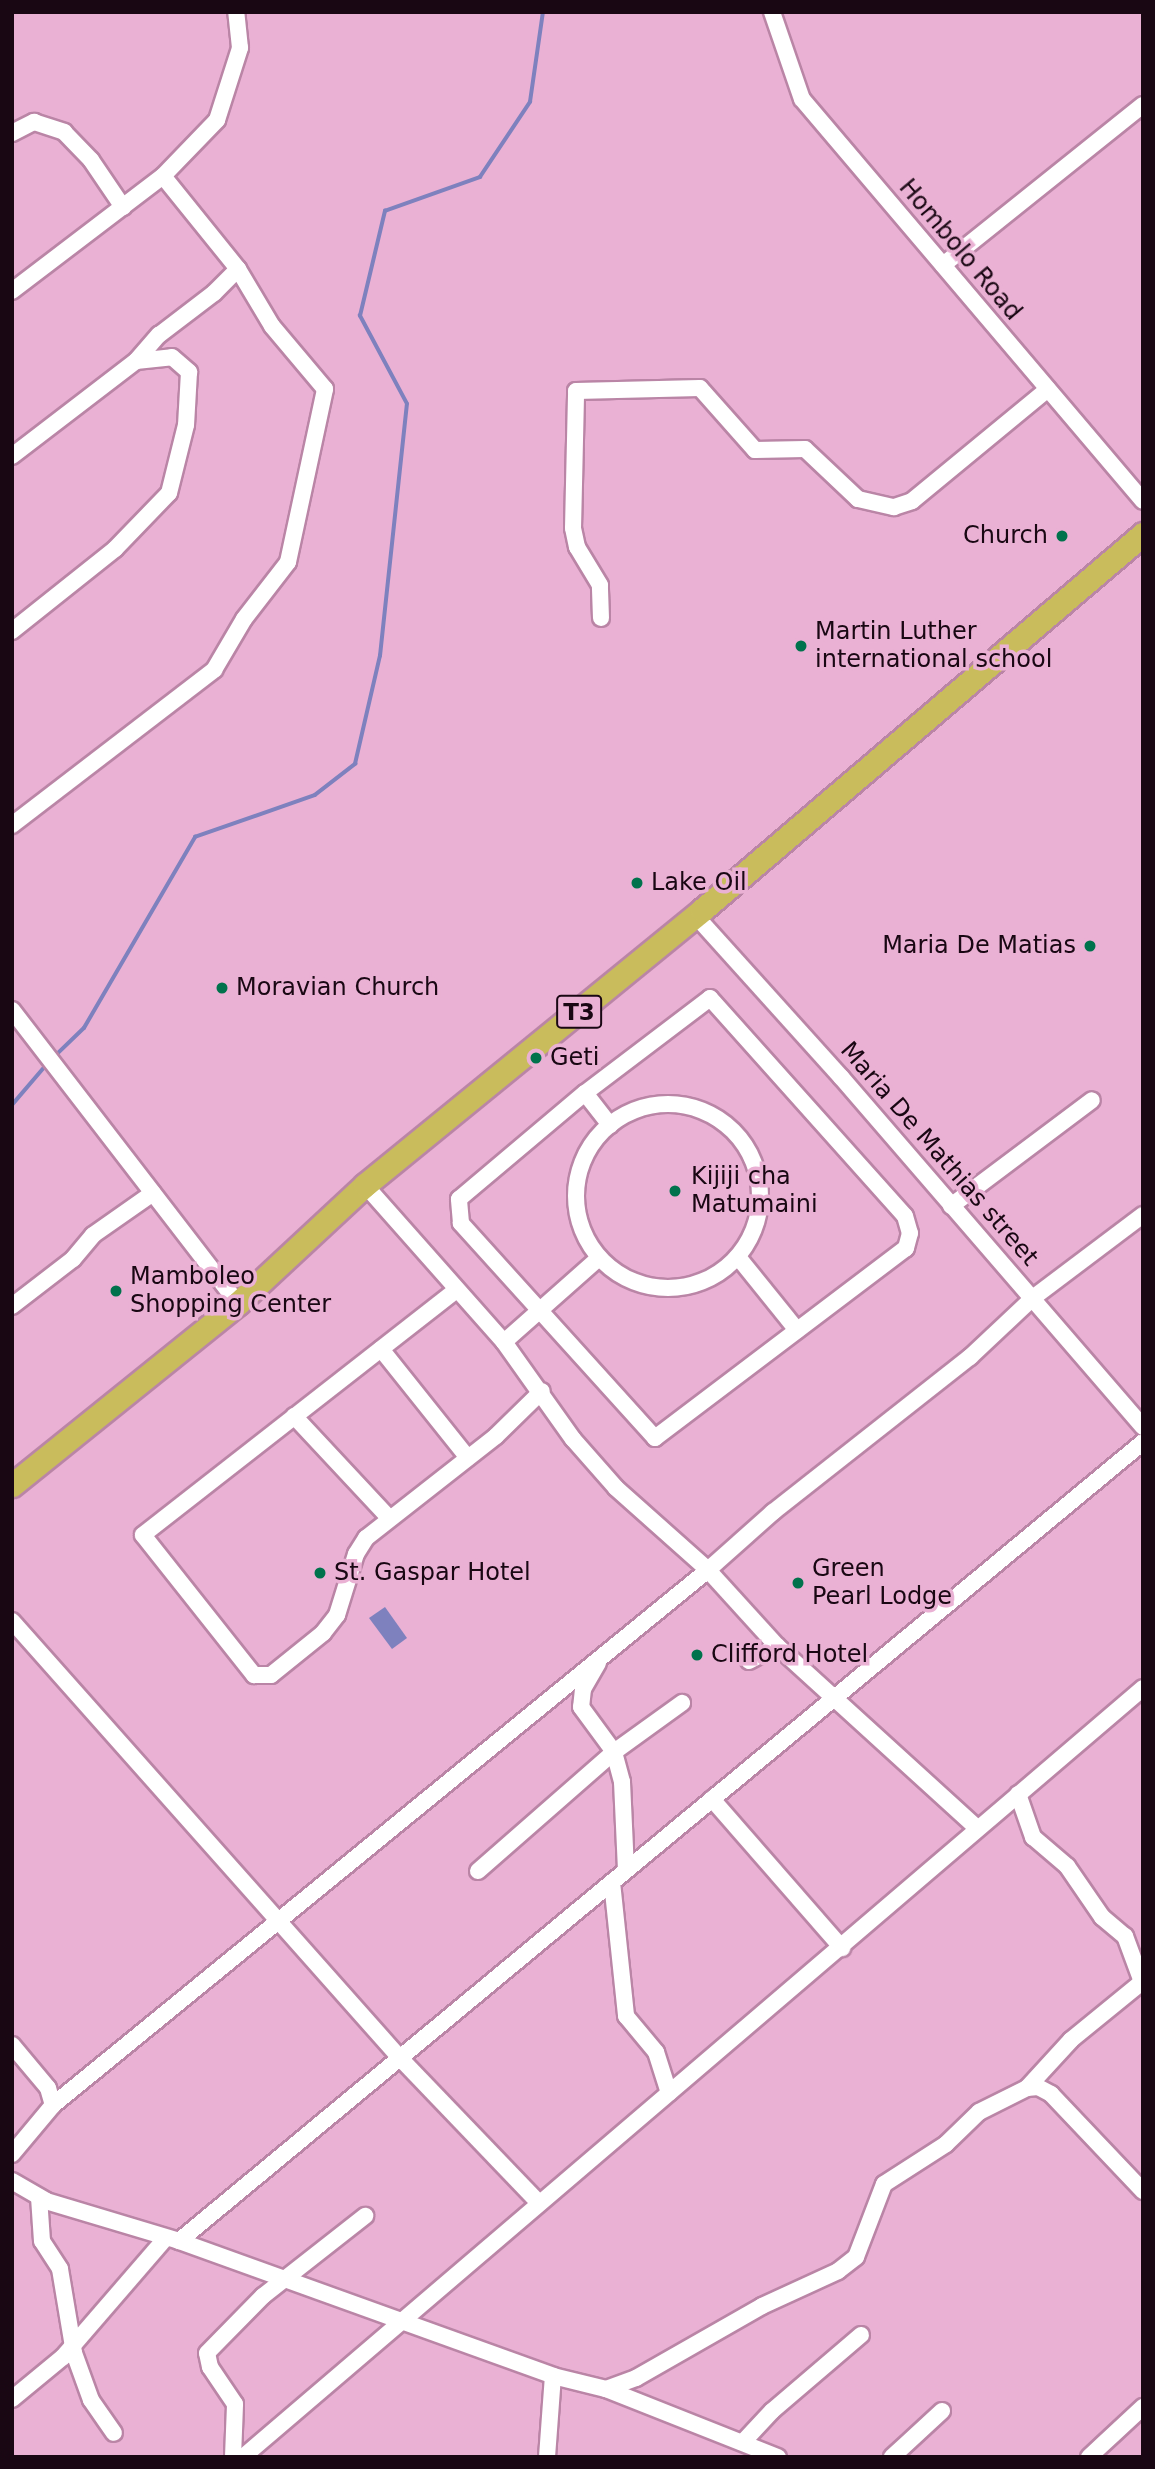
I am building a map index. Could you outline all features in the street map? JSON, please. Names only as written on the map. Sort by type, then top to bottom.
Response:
[{"type":"highway","name":"T3","points":[[12,1485],[238,1303],[365,1185],[695,915],[1143,534]]},
{"type":"street","points":[[12,291],[163,176],[217,120],[240,48],[236,12]]},
{"type":"street","name":"Hombolo Road","points":[[772,12],[802,99],[1143,502]]},
{"type":"street","points":[[943,265],[1140,113]]},
{"type":"street","points":[[12,133],[34,122],[64,132],[91,160],[123,207]]},
{"type":"street","points":[[12,825],[214,670],[244,619],[288,562],[325,389],[272,326],[237,269],[163,176]]},
{"type":"street","points":[[12,456],[136,361],[159,335],[214,293],[237,269]]},
{"type":"street","points":[[16,622],[115,549],[169,492],[187,425],[189,372],[172,357],[136,361]]},
{"type":"street","points":[[601,618],[600,585],[577,547],[573,528],[576,391],[700,388],[755,450],[805,449],[858,499],[894,507],[912,501],[1048,389]]},
{"type":"street","name":"Maria De Mathias street","points":[[695,915],[1034,1297],[1143,1427]]},
{"type":"street","points":[[710,998],[804,1098],[905,1216],[910,1233],[906,1248],[654,1438],[542,1311],[461,1223],[459,1199],[585,1093],[710,998]]},
{"type":"street","points":[[12,1010],[238,1303]]},
{"type":"street","points":[[585,1093],[610,1125]]},
{"type":"street","points":[[951,1206],[1092,1100]]},
{"type":"street","points":[[667,1105],[704,1112],[725,1124],[748,1153],[760,1188],[759,1212],[738,1257],[714,1276],[684,1287],[653,1287],[633,1281],[599,1258],[579,1221],[577,1178],[589,1149],[610,1125],[631,1112],[667,1105]]},
{"type":"street","points":[[365,1185],[454,1291],[504,1342],[542,1391],[573,1438],[616,1488],[708,1570],[777,1646],[977,1828]]},
{"type":"street","points":[[12,1306],[73,1259],[93,1235],[153,1193]]},
{"type":"street","points":[[12,2154],[53,2105],[603,1653],[708,1570],[773,1512],[975,1352],[1034,1297],[1143,1215]]},
{"type":"street","points":[[738,1257],[797,1329]]},
{"type":"street","points":[[504,1342],[599,1258]]},
{"type":"street","points":[[454,1291],[143,1535],[254,1675],[271,1675],[332,1624],[361,1545],[389,1518],[468,1458],[542,1391]]},
{"type":"street","points":[[381,1349],[468,1458]]},
{"type":"street","points":[[295,1416],[389,1518]]},
{"type":"street","points":[[12,2399],[72,2347],[172,2240],[400,2058],[1143,1442]]},
{"type":"street","points":[[12,1621],[400,2058],[539,2203]]},
{"type":"street","points":[[749,1661],[777,1646]]},
{"type":"street","points":[[603,1653],[583,1689],[581,1707],[614,1752],[624,1794],[626,1870]]},
{"type":"street","points":[[243,2457],[401,2318],[842,1948],[977,1828],[1143,1688]]},
{"type":"street","points":[[478,1871],[614,1752],[682,1703]]},
{"type":"street","points":[[606,2389],[838,2270],[856,2257],[884,2184],[946,2144],[979,2112],[1027,2088],[1071,2040],[1142,1982],[1125,1936],[1102,1917],[1068,1866],[1033,1837],[1018,1794]]},
{"type":"street","points":[[712,1799],[842,1948]]},
{"type":"street","points":[[612,1882],[626,2016],[656,2052],[669,2093]]},
{"type":"street","points":[[12,2045],[48,2088],[53,2105]]},
{"type":"street","points":[[1027,2088],[1038,2087],[1051,2094],[1143,2191]]},
{"type":"street","points":[[12,2181],[39,2197],[401,2318],[553,2376],[606,2389],[778,2457]]},
{"type":"street","points":[[39,2197],[42,2241],[60,2269],[72,2347],[91,2400],[114,2433]]},
{"type":"street","points":[[233,2457],[235,2404],[210,2367],[207,2353],[283,2279],[365,2216]]},
{"type":"street","points":[[751,2448],[772,2410],[861,2335]]},
{"type":"street","points":[[547,2457],[553,2376]]},
{"type":"street","points":[[1089,2457],[1143,2407]]},
{"type":"street","points":[[892,2457],[942,2411]]},
{"type":"water","points":[[385,1607],[407,1638],[392,1649],[369,1618]]},
{"type":"waterway","points":[[55,1056],[84,1028],[195,837],[315,795],[355,764],[380,656],[407,404],[360,316],[385,211],[480,177],[530,102],[543,12]]},
{"type":"waterway","points":[[12,1105],[47,1064]]},
{"type":"place","name":"Church","points":[[1062,536]]},
{"type":"place","name":"Martin Luther international school","points":[[801,646]]},
{"type":"place","name":"Lake Oil","points":[[637,883]]},
{"type":"place","name":"Maria De Matias","points":[[1090,946]]},
{"type":"place","name":"Moravian Church","points":[[222,988]]},
{"type":"place","name":"Geti","points":[[536,1058]]},
{"type":"place","name":"Kijiji cha Matumaini","points":[[675,1191]]},
{"type":"place","name":"Mamboleo Shopping Center","points":[[116,1291]]},
{"type":"place","name":"St. Gaspar Hotel","points":[[320,1573]]},
{"type":"place","name":"Green Pearl Lodge","points":[[798,1583]]},
{"type":"place","name":"Clifford Hotel","points":[[697,1655]]}]
